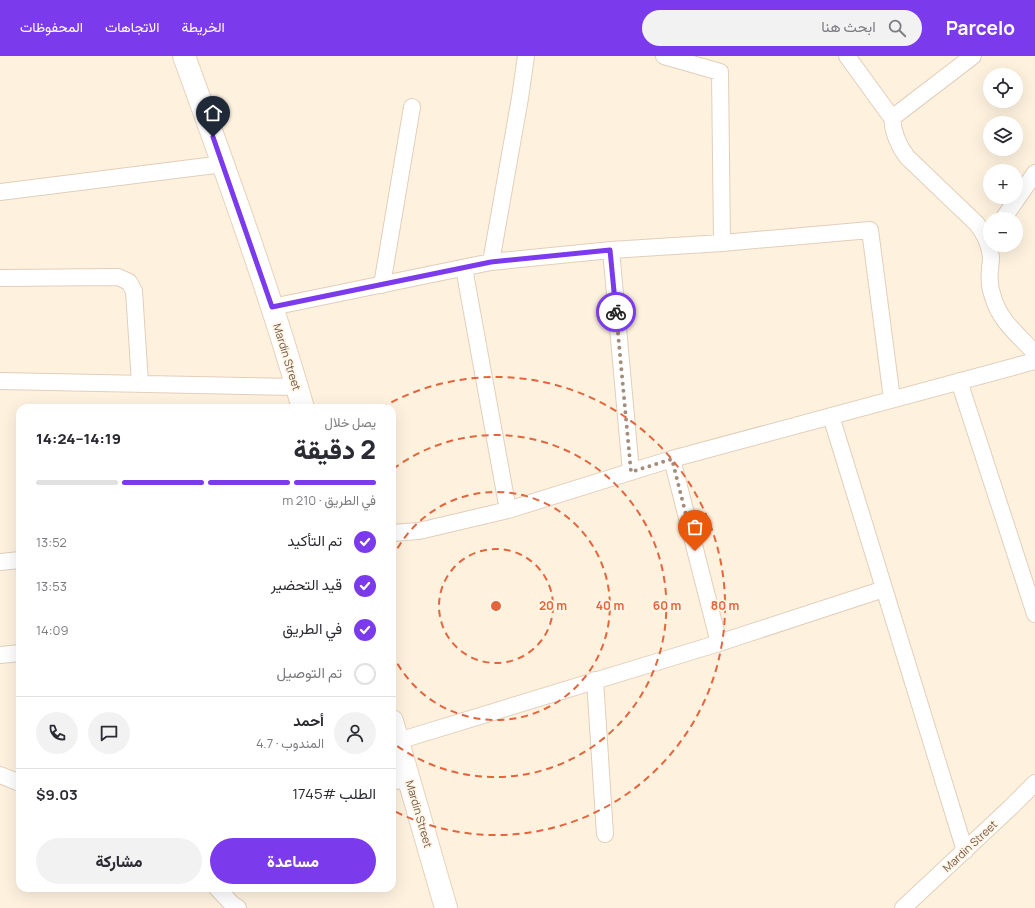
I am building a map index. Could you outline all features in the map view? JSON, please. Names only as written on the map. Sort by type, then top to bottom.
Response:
[{"type":"street","name":"Mardin Street","points":[[184,56],[272,307],[302,404]]},
{"type":"street","points":[[491,262],[526,56]]},
{"type":"street","points":[[664,56],[720,72],[722,243]]},
{"type":"street","points":[[847,56],[892,118],[896,139],[907,157],[983,232]]},
{"type":"street","points":[[892,118],[973,56]]},
{"type":"street","points":[[382,285],[412,107]]},
{"type":"street","points":[[0,192],[223,164]]},
{"type":"street","points":[[1007,212],[1035,173]]},
{"type":"street","points":[[272,307],[491,262],[610,250],[722,243],[870,230],[892,399]]},
{"type":"street","points":[[610,250],[631,472]]},
{"type":"street","points":[[990,252],[990,285],[998,310],[1005,322],[1035,353]]},
{"type":"street","points":[[464,268],[508,510]]},
{"type":"street","points":[[0,278],[118,277],[129,282],[134,291],[140,383]]},
{"type":"street","points":[[396,533],[419,531],[508,510],[672,459],[1035,361]]},
{"type":"street","points":[[0,381],[297,387]]},
{"type":"street","points":[[959,381],[1035,614]]},
{"type":"street","points":[[831,416],[965,851]]},
{"type":"street","points":[[672,459],[719,642]]},
{"type":"street","points":[[0,562],[16,560]]},
{"type":"street","points":[[396,731],[595,680],[884,589]]},
{"type":"street","points":[[0,655],[16,653]]},
{"type":"street","points":[[595,680],[605,834]]},
{"type":"street","name":"Mardin Street","points":[[396,739],[401,781],[446,908]]},
{"type":"street","points":[[0,775],[16,781]]},
{"type":"street","name":"Mardin Street","points":[[903,908],[965,851],[1035,783]]},
{"type":"street","points":[[221,892],[238,908]]},
{"type":"way so far","points":[[616,312],[631,472],[672,459],[695,551]]},
{"type":"route","points":[[213,137],[272,307],[491,262],[610,250],[616,312]]}]
